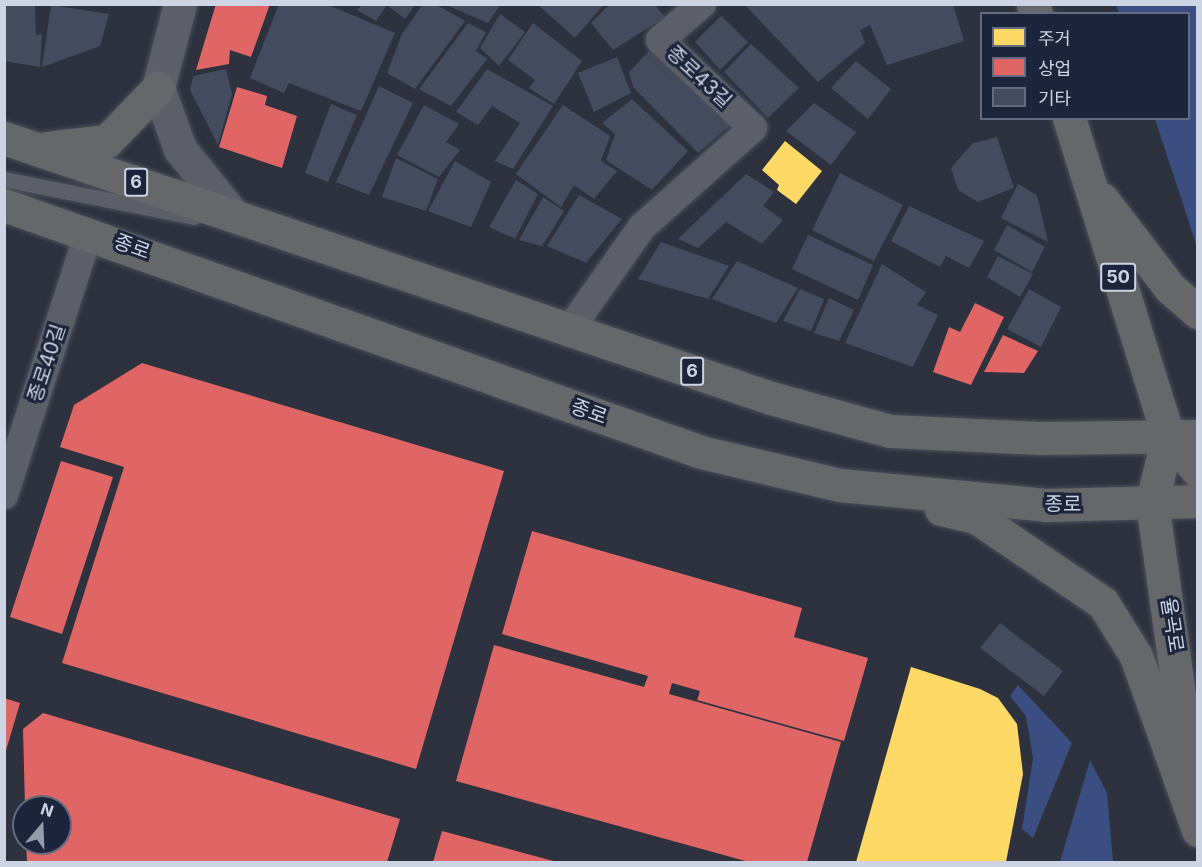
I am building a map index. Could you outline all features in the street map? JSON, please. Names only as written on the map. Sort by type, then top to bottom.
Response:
[{"type":"main road","points":[[38,149],[107,141],[158,88]]},
{"type":"main road","name":"50","points":[[1070,120],[1089,182],[1183,436]]},
{"type":"main road","name":"6","points":[[4,138],[233,215],[274,232],[771,398],[890,431],[1040,438],[1183,436]]},
{"type":"main road","points":[[1089,182],[1170,288],[1197,312]]},
{"type":"main road","name":"종로","points":[[4,206],[89,232],[701,452],[840,485],[1046,505],[1197,501]]},
{"type":"main road","points":[[1183,436],[1197,471]]},
{"type":"main road","name":"율곡로","points":[[1183,436],[1152,502],[1186,636],[1197,817]]},
{"type":"main road","points":[[840,485],[976,517],[1103,603],[1136,656],[1197,830]]},
{"type":"street","points":[[180,4],[158,88],[180,149],[233,215]]},
{"type":"street","name":"종로43길","points":[[570,329],[642,227],[753,128],[660,40],[702,4]]},
{"type":"street","name":"종로40길","points":[[4,495],[89,232]]},
{"type":"lane","points":[[4,179],[274,232]]},
{"type":"shaded area","points":[[1116,5],[1197,5],[1197,247],[1155,120],[1190,120],[1190,12],[1119,12]]},
{"type":"shaded area","points":[[1018,685],[1072,743],[1033,838],[1022,829],[1033,758],[1026,716],[1010,696]]},
{"type":"shaded area","points":[[1090,760],[1107,793],[1113,862],[1060,862]]},
{"type":"building: 주거","points":[[785,141],[822,171],[796,204],[777,190],[779,185],[762,170]]},
{"type":"building: 주거","points":[[911,667],[980,689],[998,698],[1017,724],[1023,774],[1006,862],[856,862]]},
{"type":"building: 상업","points":[[216,4],[270,4],[251,57],[230,50],[229,64],[196,70]]},
{"type":"building: 상업","points":[[237,87],[267,96],[265,105],[297,116],[282,168],[219,147]]},
{"type":"building: 상업","points":[[975,303],[1004,317],[971,385],[933,372],[949,327],[960,332]]},
{"type":"building: 상업","points":[[1003,335],[1038,351],[1024,373],[984,372]]},
{"type":"building: 상업","points":[[142,363],[504,471],[416,769],[62,663],[124,467],[60,447],[74,405]]},
{"type":"building: 상업","points":[[61,461],[113,477],[62,634],[10,617]]},
{"type":"building: 상업","points":[[532,531],[802,608],[794,637],[868,658],[844,741],[697,700],[700,691],[672,683],[669,694],[841,742],[807,862],[749,862],[456,781],[494,645],[644,687],[648,676],[502,634]]},
{"type":"building: 상업","points":[[4,698],[20,703],[5,754],[4,753]]},
{"type":"building: 상업","points":[[43,713],[400,819],[387,862],[27,862],[27,855],[72,855],[72,795],[25,795],[23,729]]},
{"type":"building: 상업","points":[[442,831],[557,862],[433,862]]},
{"type":"building: 기타","points":[[4,4],[35,4],[36,35],[42,34],[40,67],[4,61]]},
{"type":"building: 기타","points":[[279,4],[326,4],[395,33],[361,111],[289,83],[284,93],[250,78]]},
{"type":"building: 기타","points":[[363,4],[416,4],[405,19],[387,5],[376,21],[357,10]]},
{"type":"building: 기타","points":[[423,4],[435,4],[465,21],[415,89],[387,73],[402,34]]},
{"type":"building: 기타","points":[[444,4],[501,4],[488,23]]},
{"type":"building: 기타","points":[[537,4],[604,4],[575,38]]},
{"type":"building: 기타","points":[[610,4],[654,4],[665,17],[613,50],[591,23]]},
{"type":"building: 기타","points":[[744,4],[953,4],[964,41],[887,65],[870,25],[860,30],[865,43],[818,82]]},
{"type":"building: 기타","points":[[51,5],[109,14],[100,46],[42,67]]},
{"type":"building: 기타","points":[[500,14],[525,32],[499,66],[480,48]]},
{"type":"building: 기타","points":[[721,16],[748,42],[720,70],[695,42]]},
{"type":"building: 기타","points":[[468,23],[486,32],[476,51],[487,59],[451,106],[419,89]]},
{"type":"building: 기타","points":[[533,23],[582,61],[554,104],[529,88],[535,80],[508,60]]},
{"type":"building: 기타","points":[[751,44],[799,88],[768,118],[724,72]]},
{"type":"building: 기타","points":[[652,48],[732,124],[698,153],[633,87],[629,72]]},
{"type":"building: 기타","points":[[617,57],[631,93],[594,112],[578,73]]},
{"type":"building: 기타","points":[[856,61],[891,89],[868,119],[831,88]]},
{"type":"building: 기타","points":[[226,69],[232,94],[218,145],[190,90],[193,76]]},
{"type":"building: 기타","points":[[487,69],[553,106],[513,169],[495,161],[520,123],[492,106],[478,125],[456,112]]},
{"type":"building: 기타","points":[[379,86],[413,103],[369,195],[336,182]]},
{"type":"building: 기타","points":[[632,99],[688,151],[652,190],[606,160],[615,134],[602,123]]},
{"type":"building: 기타","points":[[814,103],[856,132],[831,165],[786,131]]},
{"type":"building: 기타","points":[[331,104],[357,115],[328,182],[305,173]]},
{"type":"building: 기타","points":[[424,105],[459,124],[446,142],[460,150],[439,177],[397,155]]},
{"type":"building: 기타","points":[[563,105],[610,136],[601,161],[617,171],[594,199],[574,185],[561,207],[516,174]]},
{"type":"building: 기타","points":[[997,137],[1014,188],[978,202],[958,190],[951,168],[973,143]]},
{"type":"building: 기타","points":[[396,158],[438,179],[426,211],[382,197]]},
{"type":"building: 기타","points":[[455,161],[491,182],[471,227],[428,211]]},
{"type":"building: 기타","points":[[840,173],[903,205],[874,261],[812,230]]},
{"type":"building: 기타","points":[[746,174],[774,192],[763,206],[783,220],[762,244],[726,222],[698,248],[678,239]]},
{"type":"building: 기타","points":[[516,180],[538,194],[515,239],[489,227]]},
{"type":"building: 기타","points":[[1018,184],[1037,195],[1048,242],[1001,218]]},
{"type":"building: 기타","points":[[579,195],[622,219],[586,263],[547,246]]},
{"type":"building: 기타","points":[[543,197],[564,211],[542,246],[519,240]]},
{"type":"building: 기타","points":[[909,206],[984,241],[969,268],[946,256],[940,267],[891,241]]},
{"type":"building: 기타","points":[[1007,225],[1045,247],[1032,272],[994,250]]},
{"type":"building: 기타","points":[[808,235],[873,265],[858,300],[792,269]]},
{"type":"building: 기타","points":[[661,242],[729,266],[708,299],[638,279]]},
{"type":"building: 기타","points":[[998,256],[1033,274],[1020,297],[987,277]]},
{"type":"building: 기타","points":[[737,261],[798,288],[776,323],[712,299]]},
{"type":"building: 기타","points":[[882,264],[926,292],[917,305],[938,315],[913,367],[845,343]]},
{"type":"building: 기타","points":[[800,289],[824,299],[811,331],[783,321]]},
{"type":"building: 기타","points":[[1029,289],[1061,307],[1041,347],[1007,329]]},
{"type":"building: 기타","points":[[829,298],[854,310],[839,341],[814,333]]},
{"type":"building: 기타","points":[[1000,623],[1063,671],[1044,696],[980,648]]}]
